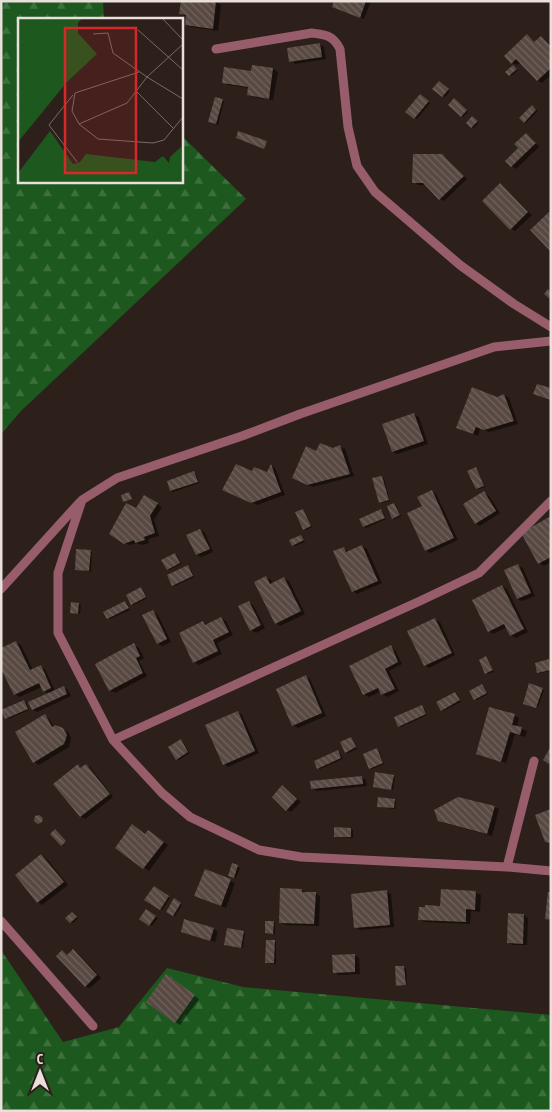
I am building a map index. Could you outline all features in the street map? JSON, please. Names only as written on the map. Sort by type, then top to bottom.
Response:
[{"type":"lane","points":[[216,49],[312,33],[327,35],[336,42],[340,49],[348,127],[357,166],[376,192],[460,265],[551,328]]},
{"type":"lane","points":[[1,589],[82,500],[117,478],[494,347],[551,341]]},
{"type":"lane","points":[[82,500],[58,573],[58,633],[113,740],[162,793],[190,817],[259,850],[301,858],[507,867],[551,871]]},
{"type":"lane","points":[[113,740],[479,573],[551,500]]},
{"type":"lane","points":[[507,867],[534,761]]},
{"type":"lane","points":[[1,921],[93,1026]]},
{"type":"green space","points":[[1,1],[103,1],[104,18],[18,18],[18,182],[182,182],[182,136],[246,199],[21,411],[1,434]]},
{"type":"green space","points":[[1,950],[63,1042],[119,1027],[167,968],[243,987],[551,1015],[551,1111],[1,1111]]},
{"type":"building","points":[[181,1],[216,1],[213,29],[185,25],[186,15],[179,14]]},
{"type":"building","points":[[334,1],[366,1],[360,18],[332,7]]},
{"type":"building","points":[[527,34],[534,42],[541,36],[551,46],[551,68],[537,81],[516,59],[511,64],[504,56]]},
{"type":"building","points":[[320,43],[322,57],[289,62],[287,48]]},
{"type":"building","points":[[252,65],[273,68],[269,99],[247,95],[248,87],[222,83],[224,67],[251,71]]},
{"type":"building","points":[[513,65],[517,69],[509,76],[505,72]]},
{"type":"building","points":[[439,81],[449,89],[442,97],[432,89]]},
{"type":"building","points":[[420,94],[429,101],[414,119],[405,112]]},
{"type":"building","points":[[215,97],[223,99],[216,124],[208,122]]},
{"type":"building","points":[[454,98],[467,110],[461,117],[448,105]]},
{"type":"building","points":[[532,105],[536,110],[524,123],[519,118]]},
{"type":"building","points":[[472,116],[478,121],[471,128],[466,123]]},
{"type":"building","points":[[238,131],[267,141],[264,149],[236,138]]},
{"type":"building","points":[[526,133],[536,143],[511,167],[505,161],[518,148],[514,144]]},
{"type":"building","points":[[413,154],[442,154],[464,176],[439,200],[423,183],[412,183]]},
{"type":"building","points":[[500,183],[528,212],[510,230],[482,201]]},
{"type":"building","points":[[549,212],[551,214],[551,252],[530,230]]},
{"type":"building","points":[[548,289],[551,292],[551,300],[544,294]]},
{"type":"building","points":[[537,384],[551,388],[551,400],[533,394]]},
{"type":"building","points":[[472,387],[497,397],[504,394],[514,421],[484,430],[476,427],[473,434],[456,428]]},
{"type":"building","points":[[414,413],[424,441],[392,452],[382,424]]},
{"type":"building","points":[[320,443],[333,448],[340,445],[350,474],[307,485],[292,478],[306,446],[316,451]]},
{"type":"building","points":[[236,464],[252,471],[254,467],[267,472],[271,464],[281,492],[251,503],[222,490]]},
{"type":"building","points":[[476,467],[484,486],[476,489],[467,471]]},
{"type":"building","points":[[194,471],[198,482],[170,491],[167,481]]},
{"type":"building","points":[[382,476],[389,500],[379,503],[372,478]]},
{"type":"building","points":[[432,490],[454,538],[425,551],[407,513],[422,506],[417,497]]},
{"type":"building","points":[[484,491],[496,511],[475,524],[463,504]]},
{"type":"building","points":[[129,492],[132,499],[123,502],[121,495]]},
{"type":"building","points":[[144,495],[158,503],[150,516],[155,533],[144,537],[145,540],[135,543],[134,540],[124,544],[109,534],[126,503],[136,508]]},
{"type":"building","points":[[394,503],[400,515],[392,519],[387,506]]},
{"type":"building","points":[[303,509],[311,526],[303,530],[295,512]]},
{"type":"building","points":[[381,509],[385,518],[363,527],[359,519]]},
{"type":"building","points":[[551,516],[551,557],[538,564],[521,533]]},
{"type":"building","points":[[200,529],[210,549],[196,555],[186,535]]},
{"type":"building","points":[[301,535],[304,540],[292,546],[289,540]]},
{"type":"building","points":[[362,545],[378,581],[352,592],[333,551],[344,547],[346,552]]},
{"type":"building","points":[[76,549],[91,550],[89,571],[75,570]]},
{"type":"building","points":[[175,553],[180,563],[167,570],[161,560]]},
{"type":"building","points":[[518,564],[531,593],[517,599],[504,570]]},
{"type":"building","points":[[188,565],[193,576],[172,586],[167,575]]},
{"type":"building","points":[[266,576],[270,584],[284,577],[301,611],[275,624],[254,582]]},
{"type":"building","points":[[502,585],[524,629],[510,636],[504,624],[488,632],[472,600]]},
{"type":"building","points":[[141,587],[146,597],[131,605],[126,595]]},
{"type":"building","points":[[125,601],[129,608],[107,619],[103,612]]},
{"type":"building","points":[[249,601],[261,625],[250,631],[238,606]]},
{"type":"building","points":[[71,602],[79,603],[78,614],[70,613]]},
{"type":"building","points":[[153,610],[167,639],[157,644],[142,615]]},
{"type":"building","points":[[221,617],[229,632],[213,640],[218,651],[193,663],[179,633],[203,621],[205,625]]},
{"type":"building","points":[[435,618],[452,653],[424,666],[407,631]]},
{"type":"building","points":[[16,641],[30,670],[41,665],[51,688],[43,692],[39,683],[14,695],[1,669],[1,648]]},
{"type":"building","points":[[134,643],[140,656],[136,658],[143,673],[109,691],[95,664]]},
{"type":"building","points":[[391,645],[398,662],[385,669],[395,689],[381,695],[378,688],[363,695],[349,666]]},
{"type":"building","points":[[486,656],[493,670],[485,674],[479,660]]},
{"type":"building","points":[[549,659],[551,670],[537,673],[535,663]]},
{"type":"building","points":[[306,675],[322,713],[292,726],[276,689]]},
{"type":"building","points":[[529,683],[543,688],[536,708],[523,704]]},
{"type":"building","points":[[482,684],[487,693],[474,700],[469,691]]},
{"type":"building","points":[[64,686],[67,694],[32,710],[28,702]]},
{"type":"building","points":[[455,692],[460,700],[441,711],[436,702]]},
{"type":"building","points":[[24,700],[28,709],[5,719],[1,710]]},
{"type":"building","points":[[422,705],[426,714],[398,727],[394,717]]},
{"type":"building","points":[[489,707],[515,714],[512,725],[522,727],[520,735],[510,732],[501,762],[476,754]]},
{"type":"building","points":[[238,711],[255,751],[223,765],[205,725]]},
{"type":"building","points":[[45,714],[52,727],[55,725],[63,728],[67,735],[64,744],[33,763],[15,732]]},
{"type":"building","points":[[351,737],[356,747],[345,753],[340,742]]},
{"type":"building","points":[[181,739],[188,752],[176,760],[168,747]]},
{"type":"building","points":[[551,746],[551,761],[549,764],[543,760]]},
{"type":"building","points":[[377,748],[383,763],[369,769],[363,754]]},
{"type":"building","points":[[338,750],[341,758],[317,769],[314,761]]},
{"type":"building","points":[[78,764],[80,768],[86,764],[110,794],[80,817],[53,784]]},
{"type":"building","points":[[375,772],[394,775],[391,790],[373,787]]},
{"type":"building","points":[[362,776],[363,784],[311,789],[310,781]]},
{"type":"building","points":[[282,785],[297,799],[286,811],[272,797]]},
{"type":"building","points":[[378,797],[395,799],[394,808],[377,807]]},
{"type":"building","points":[[458,797],[495,806],[487,834],[438,821],[434,810]]},
{"type":"building","points":[[551,809],[551,843],[545,842],[535,815]]},
{"type":"building","points":[[39,815],[43,818],[42,822],[38,824],[34,821],[35,816]]},
{"type":"building","points":[[132,824],[145,834],[148,830],[164,842],[143,869],[115,848]]},
{"type":"building","points":[[334,827],[351,828],[351,837],[334,837]]},
{"type":"building","points":[[55,829],[66,841],[61,846],[50,834]]},
{"type":"building","points":[[41,854],[64,882],[37,903],[15,875]]},
{"type":"building","points":[[232,863],[238,865],[234,878],[228,876]]},
{"type":"building","points":[[205,869],[231,879],[221,906],[194,896]]},
{"type":"building","points":[[154,886],[169,896],[160,910],[144,900]]},
{"type":"building","points":[[280,888],[302,889],[302,892],[316,892],[314,924],[279,923]]},
{"type":"building","points":[[441,889],[476,891],[475,910],[466,909],[466,922],[418,920],[419,907],[425,907],[425,905],[440,906]]},
{"type":"building","points":[[387,890],[390,925],[354,928],[351,894]]},
{"type":"building","points":[[548,892],[551,892],[551,920],[545,919]]},
{"type":"building","points":[[174,898],[181,903],[173,916],[166,912]]},
{"type":"building","points":[[146,909],[156,916],[149,926],[139,919]]},
{"type":"building","points":[[72,912],[77,917],[70,923],[65,918]]},
{"type":"building","points":[[508,913],[524,914],[523,944],[507,943]]},
{"type":"building","points":[[184,919],[214,928],[210,941],[181,932]]},
{"type":"building","points":[[265,921],[274,921],[273,934],[265,933]]},
{"type":"building","points":[[227,928],[244,931],[241,948],[224,945]]},
{"type":"building","points":[[266,940],[275,940],[274,963],[265,963]]},
{"type":"building","points":[[73,949],[97,975],[85,987],[56,956],[62,950],[67,955]]},
{"type":"building","points":[[355,954],[355,972],[333,973],[332,955]]},
{"type":"building","points":[[395,966],[404,966],[406,985],[396,986]]},
{"type":"building","points":[[166,974],[195,995],[175,1023],[146,1002]]}]
